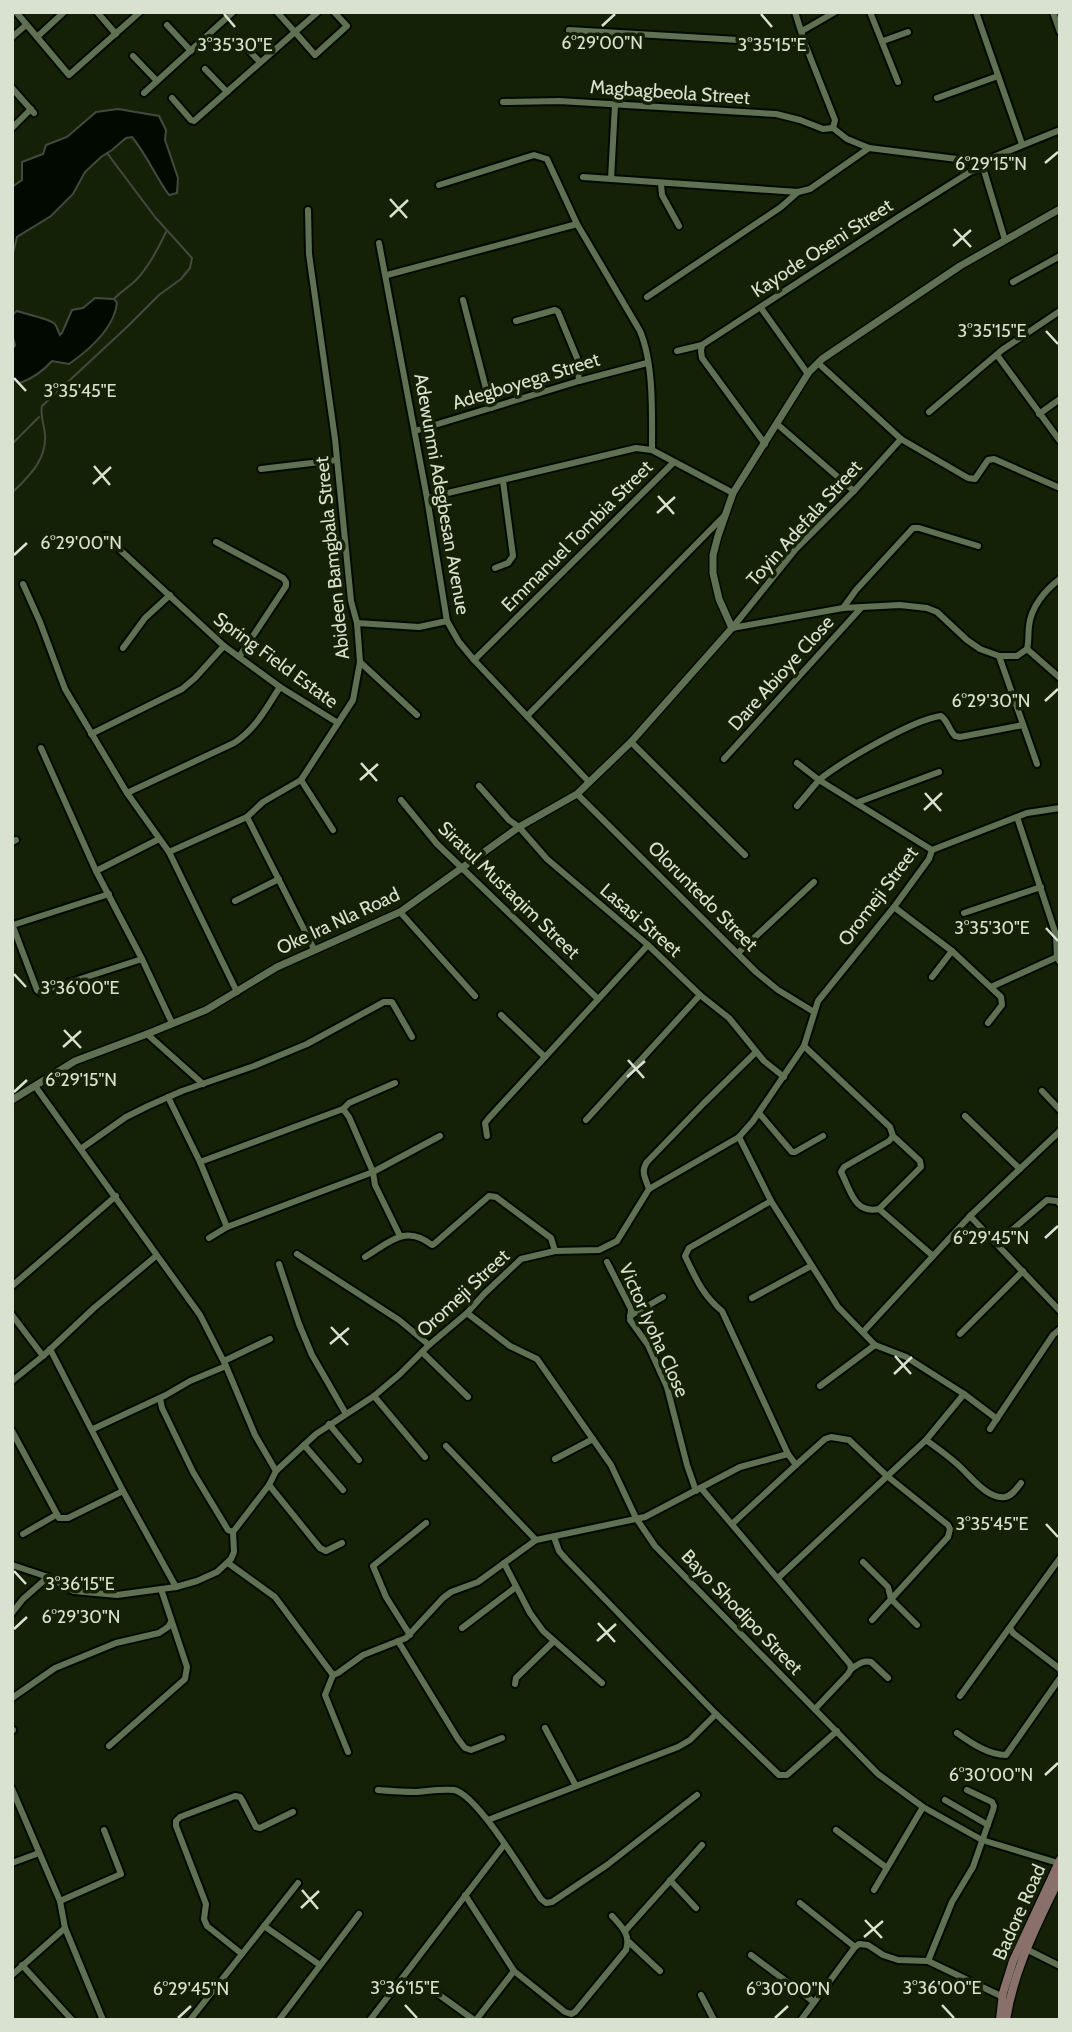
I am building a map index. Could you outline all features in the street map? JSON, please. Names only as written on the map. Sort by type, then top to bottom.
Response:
[{"type":"main road","name":"Badore Road","points":[[1000,2020],[1013,1961],[1059,1861]]},
{"type":"main road","name":"Badore Road","points":[[1006,2020],[1015,1979],[1026,1949],[1060,1877]]},
{"type":"street","points":[[16,12],[69,75],[140,12]]},
{"type":"street","points":[[218,12],[225,20]]},
{"type":"street","points":[[144,93],[233,12]]},
{"type":"street","points":[[277,12],[315,55],[347,26],[334,12]]},
{"type":"street","points":[[172,98],[192,121],[318,12]]},
{"type":"street","points":[[794,12],[835,120],[833,128]]},
{"type":"street","points":[[802,31],[835,12]]},
{"type":"street","points":[[870,12],[898,82]]},
{"type":"street","points":[[976,12],[1023,144]]},
{"type":"street","points":[[1053,12],[1060,32]]},
{"type":"street","points":[[37,37],[63,13]]},
{"type":"street","points":[[100,13],[116,34]]},
{"type":"street","points":[[166,24],[191,51]]},
{"type":"street","points":[[12,37],[26,25]]},
{"type":"street","points":[[569,30],[805,44]]},
{"type":"street","points":[[883,41],[908,32]]},
{"type":"street","points":[[238,39],[260,62]]},
{"type":"street","points":[[133,56],[157,81]]},
{"type":"street","points":[[205,69],[227,92]]},
{"type":"street","points":[[937,98],[998,76]]},
{"type":"street","points":[[12,88],[33,111],[12,128]]},
{"type":"street","name":"Magbagbeola Street","points":[[503,102],[559,101],[776,114],[823,129],[833,128],[847,139],[869,148]]},
{"type":"street","points":[[611,178],[615,105]]},
{"type":"street","name":"Kayode Oseni Street","points":[[677,351],[702,345],[982,164],[1060,130]]},
{"type":"street","points":[[583,177],[798,192],[810,189],[869,148],[982,164],[1005,240]]},
{"type":"street","name":"Emmanuel Tombia Street","points":[[439,184],[534,155],[547,159],[576,224],[646,344],[652,407],[652,450]]},
{"type":"street","points":[[660,184],[662,195],[679,226]]},
{"type":"street","points":[[647,297],[781,207],[798,192]]},
{"type":"street","points":[[1027,649],[1017,656],[999,656],[980,649],[953,629],[942,616],[928,608],[900,606],[843,608],[732,628],[719,599],[713,573],[713,555],[733,494],[808,374],[818,363],[923,290],[1060,209]]},
{"type":"street","name":"Abideen Bamgbala Street","points":[[169,852],[247,817],[263,802],[301,780],[353,700],[360,662],[357,623],[351,601],[337,460],[309,254],[307,210]]},
{"type":"street","points":[[387,275],[576,224]]},
{"type":"street","name":"Adewunmi Adegbesan Avenue","points":[[379,243],[387,275],[447,621],[474,660],[589,782]]},
{"type":"street","points":[[1013,282],[1060,256]]},
{"type":"street","points":[[463,300],[491,408]]},
{"type":"street","points":[[761,308],[808,374]]},
{"type":"street","points":[[516,320],[555,310],[558,312],[577,358],[579,381]]},
{"type":"street","points":[[929,412],[997,355],[1060,311]]},
{"type":"street","points":[[702,345],[702,358],[765,444]]},
{"type":"street","points":[[997,355],[1060,441]]},
{"type":"street","name":"Adegboyega Street","points":[[415,431],[648,363]]},
{"type":"street","points":[[818,363],[901,439],[968,478],[975,479],[988,460],[994,458],[1060,488]]},
{"type":"street","points":[[1039,414],[1060,399]]},
{"type":"street","points":[[777,424],[854,491]]},
{"type":"street","name":"Toyin Adefala Street","points":[[732,628],[795,550],[901,439]]},
{"type":"street","points":[[427,498],[636,448],[652,450],[733,494]]},
{"type":"street","points":[[261,469],[337,460]]},
{"type":"street","name":"Emmanuel Tombia Street","points":[[474,660],[673,463]]},
{"type":"street","points":[[495,568],[508,563],[513,556],[503,481]]},
{"type":"street","points":[[527,716],[726,514]]},
{"type":"street","points":[[843,608],[913,528],[919,527],[978,546]]},
{"type":"street","name":"Spring Field Estate","points":[[105,536],[207,632],[280,687],[338,723]]},
{"type":"street","points":[[216,542],[286,582],[286,586],[239,657]]},
{"type":"street","points":[[1027,649],[1029,623],[1037,602],[1048,587],[1060,579]]},
{"type":"street","points":[[23,584],[65,689],[127,793],[169,852],[237,992]]},
{"type":"street","points":[[123,648],[145,618],[170,595]]},
{"type":"street","name":"Dare Abioye Close","points":[[724,759],[861,608]]},
{"type":"street","points":[[357,623],[419,627],[447,621]]},
{"type":"street","name":"Oke Ira Nla Road","points":[[12,1100],[75,1061],[206,1010],[277,967],[400,912],[519,827],[577,794],[631,742],[732,628]]},
{"type":"street","points":[[91,734],[181,689],[225,646]]},
{"type":"street","points":[[1027,649],[1060,678]]},
{"type":"street","points":[[999,656],[1037,764]]},
{"type":"street","points":[[360,662],[417,715]]},
{"type":"street","points":[[127,793],[247,735],[280,687]]},
{"type":"street","points":[[797,806],[831,771],[902,730],[934,717],[941,716],[946,720],[951,732],[960,737],[1023,725]]},
{"type":"street","points":[[631,742],[745,855]]},
{"type":"street","points":[[41,748],[96,871],[172,1023]]},
{"type":"street","points":[[797,763],[932,849],[1027,813],[1060,808]]},
{"type":"street","points":[[856,803],[939,772]]},
{"type":"street","points":[[301,780],[333,830]]},
{"type":"street","name":"Lasasi Street","points":[[479,786],[547,859],[729,1018],[766,1063],[784,1077]]},
{"type":"street","name":"Oloruntedo Street","points":[[577,794],[756,972],[814,1012]]},
{"type":"street","name":"Siratul Mustaqim Street","points":[[401,800],[437,844],[598,999]]},
{"type":"street","points":[[247,817],[314,949]]},
{"type":"street","points":[[991,986],[1058,960],[1056,935],[1017,817]]},
{"type":"street","points":[[96,871],[159,839]]},
{"type":"street","name":"Oromeji Street","points":[[228,1563],[234,1552],[233,1532],[270,1485],[276,1471],[329,1424],[374,1395],[400,1374],[521,1259],[555,1251],[599,1250],[613,1244],[649,1189],[739,1137],[759,1113],[804,1046],[814,1012],[825,990],[894,907],[929,859],[932,849]]},
{"type":"street","points":[[235,901],[279,879]]},
{"type":"street","points":[[738,953],[814,882]]},
{"type":"street","points":[[964,913],[1041,887]]},
{"type":"street","points":[[109,894],[12,925],[37,990],[40,992],[142,959]]},
{"type":"street","points":[[894,907],[952,951],[1001,997],[1002,1005],[988,1023]]},
{"type":"street","points":[[400,912],[475,996]]},
{"type":"street","points":[[487,1136],[485,1123],[489,1118],[648,945]]},
{"type":"street","points":[[932,977],[952,951]]},
{"type":"street","points":[[586,1120],[700,995]]},
{"type":"street","points":[[82,1149],[126,1117],[168,1097],[307,1044],[384,1002],[391,1002],[412,1037]]},
{"type":"street","points":[[501,1015],[545,1057]]},
{"type":"street","points":[[147,1034],[203,1084]]},
{"type":"street","points":[[804,1046],[890,1127],[893,1136],[922,1164],[879,1209],[862,1209],[841,1169],[893,1136]]},
{"type":"street","points":[[649,1189],[643,1167],[756,1052]]},
{"type":"street","points":[[200,1162],[342,1110],[349,1103],[395,1083]]},
{"type":"street","points":[[35,1086],[200,1315],[225,1364],[255,1435],[276,1471]]},
{"type":"street","points":[[1042,1091],[1060,1110]]},
{"type":"street","points":[[168,1097],[200,1162],[227,1227]]},
{"type":"street","points":[[342,1110],[349,1117],[373,1172],[374,1185],[400,1236]]},
{"type":"street","points":[[759,1113],[792,1152],[823,1136]]},
{"type":"street","points":[[965,1116],[1020,1169]]},
{"type":"street","points":[[863,1332],[971,1216],[1060,1131]]},
{"type":"street","points":[[209,1238],[227,1227],[373,1172],[440,1136]]},
{"type":"street","points":[[739,1137],[771,1200],[838,1307],[875,1345],[906,1357],[998,1419]]},
{"type":"street","points":[[12,1286],[116,1196]]},
{"type":"street","points":[[365,1257],[400,1236],[416,1235],[432,1245],[485,1199],[496,1197],[551,1238],[555,1251]]},
{"type":"street","points":[[771,1200],[689,1248],[685,1256],[699,1286],[722,1311],[788,1454],[796,1465]]},
{"type":"street","points":[[997,1243],[1047,1200],[1060,1204]]},
{"type":"street","points":[[879,1209],[933,1256]]},
{"type":"street","points":[[971,1216],[1060,1311]]},
{"type":"street","points":[[298,1254],[398,1320],[429,1345]]},
{"type":"street","points":[[12,1381],[44,1356],[94,1308],[156,1255]]},
{"type":"street","name":"Victor Iyoha Close","points":[[607,1262],[631,1309],[630,1320],[648,1345],[667,1387],[687,1465],[698,1490]]},
{"type":"street","points":[[279,1264],[312,1354],[346,1413]]},
{"type":"street","points":[[752,1298],[811,1265]]},
{"type":"street","points":[[960,1334],[1023,1271]]},
{"type":"street","points":[[630,1316],[663,1297]]},
{"type":"street","name":"Bayo Shodipo Street","points":[[467,1313],[510,1346],[537,1359],[611,1465],[636,1518],[655,1546],[878,1774],[923,1807],[982,1840],[1059,1861]]},
{"type":"street","points":[[12,1315],[44,1356]]},
{"type":"street","points":[[990,1429],[1053,1335],[1060,1329]]},
{"type":"street","points":[[93,1429],[160,1398],[270,1339]]},
{"type":"street","points":[[1049,1343],[1060,1341]]},
{"type":"street","points":[[820,1385],[875,1345]]},
{"type":"street","points":[[50,1349],[176,1587]]},
{"type":"street","points":[[422,1352],[468,1396]]},
{"type":"street","points":[[778,1578],[926,1440],[964,1394]]},
{"type":"street","points":[[374,1395],[425,1457]]},
{"type":"street","points":[[160,1398],[162,1408],[192,1472],[228,1530],[233,1532]]},
{"type":"street","points":[[329,1424],[359,1460]]},
{"type":"street","points":[[12,1431],[57,1515],[64,1519],[123,1491]]},
{"type":"street","points":[[732,1524],[825,1439],[847,1438],[950,1529],[947,1537],[872,1620]]},
{"type":"street","points":[[555,1459],[593,1439]]},
{"type":"street","points":[[926,1440],[958,1464],[984,1490],[994,1495],[1003,1498],[1011,1495],[1021,1483]]},
{"type":"street","points":[[304,1445],[343,1490]]},
{"type":"street","points":[[446,1446],[536,1540]]},
{"type":"street","points":[[333,1675],[363,1655],[410,1635],[443,1598],[451,1592],[478,1582],[536,1540],[645,1517],[740,1467],[788,1454]]},
{"type":"street","points":[[270,1485],[320,1548],[326,1551],[342,1544]]},
{"type":"street","points":[[698,1490],[732,1524],[778,1578],[850,1664],[851,1670]]},
{"type":"street","points":[[23,1534],[57,1515]]},
{"type":"street","points":[[410,1635],[386,1597],[373,1566],[426,1523]]},
{"type":"street","points":[[554,1537],[559,1551],[566,1559],[716,1714],[782,1776],[787,1775],[837,1731]]},
{"type":"street","points":[[960,1696],[1060,1558]]},
{"type":"street","points":[[863,1562],[888,1587],[891,1599],[917,1625]]},
{"type":"street","points":[[12,1565],[48,1577],[74,1591],[117,1595],[176,1587],[197,1581],[217,1572],[228,1563],[275,1597],[333,1675]]},
{"type":"street","points":[[504,1563],[530,1613],[543,1631],[602,1683]]},
{"type":"street","points":[[12,1613],[23,1599],[48,1577]]},
{"type":"street","points":[[462,1628],[516,1587]]},
{"type":"street","points":[[109,1746],[185,1679],[187,1667],[161,1589]]},
{"type":"street","points":[[12,1698],[55,1668],[116,1643],[159,1633],[169,1627],[171,1622]]},
{"type":"street","points":[[1010,1628],[1060,1670]]},
{"type":"street","points":[[398,1641],[466,1748],[471,1750],[502,1738]]},
{"type":"street","points":[[515,1684],[518,1675],[554,1641]]},
{"type":"street","points":[[815,1709],[851,1670],[863,1661],[871,1662],[888,1678]]},
{"type":"street","points":[[333,1675],[325,1695],[348,1752]]},
{"type":"street","points":[[957,1733],[987,1751],[1006,1755],[1060,1678]]},
{"type":"street","points":[[488,1820],[685,1743],[716,1714]]},
{"type":"street","points":[[545,1728],[576,1786]]},
{"type":"street","points":[[12,1789],[60,1901],[65,1928],[103,2020]]},
{"type":"street","points":[[378,1790],[454,1790],[470,1799],[488,1820],[546,1903],[552,1902],[607,1865],[697,1795]]},
{"type":"street","points":[[928,1961],[952,1902],[973,1867],[994,1806],[992,1802],[967,1790]]},
{"type":"street","points":[[242,1954],[207,1926],[204,1919],[206,1903],[176,1826],[177,1821],[180,1816],[235,1796],[240,1797],[260,1828],[293,1812]]},
{"type":"street","points":[[945,1800],[988,1825]]},
{"type":"street","points":[[874,1890],[923,1807]]},
{"type":"street","points":[[60,1901],[121,1874],[104,1830]]},
{"type":"street","points":[[836,1830],[887,1868]]},
{"type":"street","points":[[370,2020],[504,1845]]},
{"type":"street","points":[[625,1931],[702,1845]]},
{"type":"street","points":[[12,1863],[39,1853]]},
{"type":"street","points":[[670,1880],[696,1908]]},
{"type":"street","points":[[190,2020],[298,1883]]},
{"type":"street","points":[[465,1895],[514,1971],[570,2014],[626,1950],[629,1942]]},
{"type":"street","points":[[800,1903],[855,1947]]},
{"type":"street","points":[[279,2020],[359,1914]]},
{"type":"street","points":[[612,1916],[625,1931],[629,1942],[660,1971]]},
{"type":"street","points":[[264,1926],[320,1965]]},
{"type":"street","points":[[12,1975],[65,1928]]},
{"type":"street","points":[[801,2020],[859,1944],[868,1945],[883,1955],[898,1960],[928,1961],[1003,1997]]},
{"type":"street","points":[[1026,1949],[1060,1966]]},
{"type":"street","points":[[751,1955],[814,2002]]},
{"type":"street","points":[[22,1965],[72,2020]]},
{"type":"street","points":[[438,1994],[475,2020],[514,1971]]},
{"type":"street","points":[[701,1995],[714,2020]]},
{"type":"shaded area","points":[[118,109],[159,116],[166,130],[165,140],[178,178],[177,193],[169,195],[132,137],[126,138],[85,172],[73,194],[51,216],[17,237],[12,257],[12,187],[22,180],[22,162],[43,154],[46,145],[67,137],[96,112]]},
{"type":"shaded area","points":[[95,298],[114,299],[117,303],[111,322],[92,345],[69,364],[52,361],[38,374],[25,381],[20,383],[12,378],[12,350],[15,345],[12,315],[17,311],[48,320],[55,324],[60,335],[72,310],[83,308]]},
{"type":"waterway","points":[[12,493],[36,467],[43,452],[45,434],[42,406],[190,268],[192,258],[155,217],[107,153]]},
{"type":"waterway","points":[[114,299],[145,269],[166,232]]},
{"type":"waterway","points":[[12,444],[39,417]]}]
